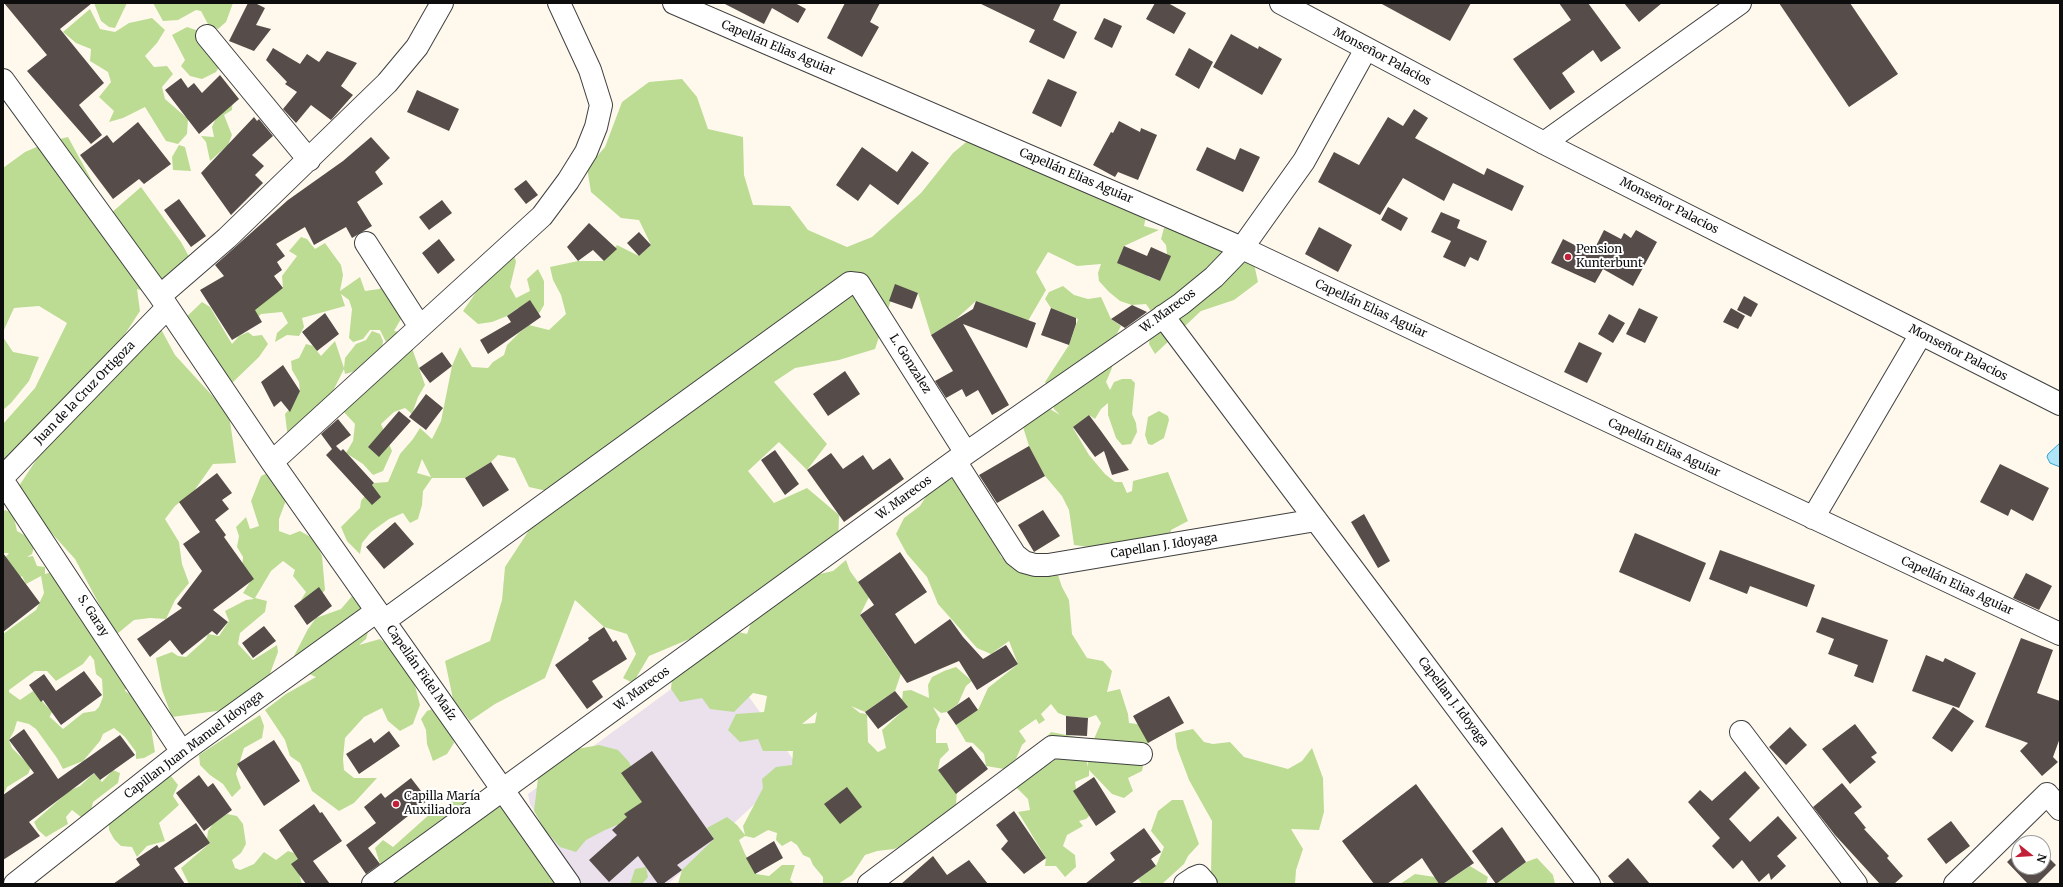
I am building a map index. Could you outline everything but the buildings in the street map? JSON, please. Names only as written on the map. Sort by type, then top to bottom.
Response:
[{"type":"street","name":"Juan de la Cruz Ortigoza","points":[[3,478],[164,302],[227,238],[387,83],[417,47],[442,3]]},
{"type":"street","points":[[272,462],[542,216],[568,181],[586,152],[596,127],[601,104],[590,70],[559,3]]},
{"type":"street","name":"Capellán Elias Aguiar","points":[[674,3],[1242,248],[2060,634]]},
{"type":"street","name":"Monseñor Palacios","points":[[1281,3],[1544,143],[2060,404]]},
{"type":"street","points":[[1544,143],[1740,3]]},
{"type":"street","points":[[207,36],[309,160]]},
{"type":"street","name":"W. Marecos","points":[[373,884],[960,457],[1163,316],[1214,276],[1242,248],[1304,161],[1366,49]]},
{"type":"street","name":"Capellán Fidel Maíz","points":[[3,80],[164,302],[272,462],[569,884]]},
{"type":"street","points":[[366,243],[420,327]]},
{"type":"street","name":"L. Gonzalez","points":[[850,283],[859,284],[960,457],[1015,555],[1024,562],[1035,565]]},
{"type":"street","name":"Capillan Juan Manuel Idoyaga","points":[[15,884],[182,752],[381,616],[850,283]]},
{"type":"street","name":"Capellan J. Idoyaga","points":[[1163,316],[1589,884]]},
{"type":"street","points":[[1813,518],[1921,334]]},
{"type":"street","name":"S. Garay","points":[[3,481],[182,752]]},
{"type":"street","name":"Capellan J. Idoyaga","points":[[1035,565],[1048,565],[1316,520]]},
{"type":"street","points":[[1741,732],[1856,884]]},
{"type":"street","points":[[869,884],[1052,747],[1141,754]]},
{"type":"street","points":[[1955,884],[2047,794],[2060,809]]},
{"type":"shaded area","points":[[719,654],[797,765],[668,884],[578,884],[530,804],[528,794]]},
{"type":"green space","points":[[94,3],[127,3],[115,28],[109,27],[101,21]]},
{"type":"green space","points":[[153,3],[233,3],[226,22],[218,29],[209,26],[201,11],[196,10],[178,20],[163,21]]},
{"type":"green space","points":[[90,9],[100,29],[115,32],[129,23],[152,18],[165,30],[157,43],[145,56],[154,67],[167,66],[173,74],[162,87],[165,99],[188,119],[187,134],[178,144],[166,141],[145,107],[123,118],[109,122],[114,111],[99,97],[111,82],[108,72],[90,61],[91,49],[76,43],[63,32]]},
{"type":"green space","points":[[187,27],[196,30],[201,41],[221,64],[216,72],[202,79],[190,76],[181,66],[185,60],[172,35]]},
{"type":"green space","points":[[682,79],[697,97],[708,129],[743,137],[744,175],[753,205],[790,206],[808,230],[847,247],[872,237],[921,193],[953,153],[977,133],[1123,196],[1140,190],[1148,207],[1144,226],[1159,230],[1124,246],[1138,268],[1149,277],[1160,281],[1167,254],[1166,245],[1161,239],[1164,228],[1179,225],[1212,237],[1237,261],[1254,264],[1258,282],[1234,300],[1201,311],[1155,354],[1149,344],[1153,314],[1146,304],[1132,305],[1120,301],[1109,292],[1099,281],[1098,273],[1101,264],[1077,266],[1048,252],[1036,272],[1046,290],[1028,321],[976,301],[955,320],[931,335],[918,293],[896,285],[875,349],[839,360],[795,368],[774,382],[827,444],[807,470],[779,442],[748,471],[774,503],[807,488],[839,515],[838,546],[815,575],[833,571],[846,560],[850,571],[869,597],[860,615],[891,661],[906,659],[895,691],[865,712],[851,706],[860,713],[867,714],[868,742],[878,752],[886,748],[882,730],[907,707],[902,700],[903,691],[911,690],[929,698],[928,685],[932,677],[956,667],[972,681],[966,686],[958,704],[947,712],[941,713],[933,707],[940,719],[936,730],[936,743],[947,743],[949,750],[940,759],[938,770],[957,788],[956,806],[912,841],[894,849],[877,851],[865,855],[852,875],[838,884],[823,884],[823,877],[813,865],[810,858],[803,855],[797,845],[791,841],[782,846],[776,840],[777,833],[768,830],[754,838],[745,836],[739,840],[745,854],[756,874],[769,876],[782,865],[795,865],[790,880],[794,884],[678,884],[682,870],[714,839],[707,828],[727,817],[737,825],[745,835],[743,826],[763,788],[762,779],[776,767],[792,765],[793,751],[763,751],[758,739],[740,742],[728,730],[736,714],[764,712],[767,696],[753,693],[734,712],[710,709],[702,698],[680,702],[671,689],[673,667],[699,635],[649,656],[633,683],[623,678],[636,654],[627,634],[604,627],[575,600],[545,678],[495,704],[470,721],[453,699],[445,661],[490,641],[502,600],[505,567],[539,515],[547,491],[529,487],[515,458],[498,455],[491,462],[465,478],[432,478],[423,491],[422,505],[418,519],[410,523],[403,513],[389,519],[371,532],[362,543],[360,554],[347,541],[341,527],[360,508],[361,501],[374,483],[388,482],[400,454],[420,428],[432,439],[441,421],[452,366],[460,347],[472,367],[488,368],[493,362],[504,355],[507,345],[529,325],[549,330],[566,314],[561,295],[553,280],[550,267],[578,261],[604,261],[617,245],[639,256],[651,245],[639,220],[621,218],[591,192],[587,168],[605,147],[622,102],[649,82]],"holes":[[[422,459],[431,477],[417,473]],[[753,617],[747,634],[734,631]],[[817,712],[815,723],[802,724]]]},
{"type":"green space","points":[[233,95],[232,110],[224,115],[232,135],[228,145],[210,161],[206,142],[201,136],[214,137],[212,127],[216,118]]},
{"type":"green space","points":[[68,137],[110,214],[141,187],[181,242],[192,262],[160,296],[137,289],[140,311],[110,357],[156,320],[175,355],[229,414],[236,463],[213,464],[194,491],[175,506],[165,519],[179,542],[182,564],[189,583],[175,600],[166,619],[150,618],[134,620],[117,634],[106,617],[75,559],[47,528],[19,486],[42,451],[19,461],[3,458],[3,424],[35,388],[67,323],[39,306],[14,308],[3,332],[3,168],[25,152],[48,142]]},
{"type":"green space","points":[[179,145],[185,147],[191,171],[173,170],[172,157]]},
{"type":"green space","points":[[301,237],[307,239],[315,249],[325,243],[341,265],[343,275],[340,291],[360,277],[365,291],[379,289],[388,285],[398,306],[401,319],[394,331],[404,333],[386,342],[380,330],[370,330],[363,339],[353,342],[349,338],[352,309],[349,300],[341,294],[345,306],[302,318],[304,327],[299,336],[287,335],[275,342],[277,333],[288,323],[282,312],[261,314],[249,326],[254,308],[283,288],[282,276],[297,256],[289,251]]},
{"type":"green space","points":[[513,250],[516,262],[510,287],[516,298],[530,291],[527,279],[538,269],[544,281],[544,305],[537,317],[518,308],[507,316],[492,322],[478,324],[463,311],[479,288]]},
{"type":"green space","points":[[1063,286],[1074,295],[1088,299],[1101,297],[1111,319],[1121,326],[1114,339],[1112,368],[1106,382],[1110,390],[1114,382],[1122,379],[1131,379],[1135,383],[1132,414],[1136,423],[1137,432],[1131,444],[1122,445],[1116,438],[1108,415],[1108,403],[1101,409],[1095,419],[1089,415],[1073,428],[1089,455],[1105,474],[1115,482],[1122,482],[1127,493],[1132,491],[1133,481],[1168,472],[1188,521],[1171,530],[1169,540],[1089,547],[1074,545],[1069,510],[1062,496],[1045,476],[1029,446],[1023,427],[1034,416],[1050,409],[1060,415],[1054,409],[1051,393],[1045,382],[1069,345],[1078,319],[1051,308],[1045,299],[1049,292]]},
{"type":"green space","points":[[202,302],[210,307],[232,344],[239,336],[248,332],[253,336],[262,335],[268,344],[259,357],[231,384],[181,322]]},
{"type":"green space","points":[[372,331],[380,334],[383,341],[381,357],[356,371],[345,374],[344,369],[327,403],[292,438],[287,431],[285,414],[293,405],[300,391],[299,382],[292,370],[291,361],[299,358],[306,344],[313,346],[321,356],[335,341],[344,368],[345,358],[356,344],[366,340]]},
{"type":"green space","points":[[3,337],[13,352],[39,357],[29,381],[11,403],[3,410]]},
{"type":"green space","points":[[413,339],[413,351],[425,385],[418,397],[412,414],[405,408],[394,412],[381,424],[392,451],[383,471],[373,475],[363,464],[346,453],[353,441],[355,424],[343,411]]},
{"type":"green space","points":[[1159,411],[1168,416],[1169,420],[1164,438],[1152,445],[1148,444],[1145,435],[1148,417]]},
{"type":"green space","points":[[272,471],[288,495],[279,519],[279,531],[290,535],[300,531],[314,539],[322,556],[325,590],[317,599],[301,600],[306,592],[293,576],[295,570],[283,561],[271,571],[255,598],[267,601],[265,612],[240,633],[238,644],[253,660],[277,645],[278,652],[268,679],[224,710],[172,717],[162,690],[156,658],[172,652],[178,656],[186,657],[206,639],[208,634],[219,636],[229,621],[225,611],[246,600],[254,599],[243,593],[250,582],[242,571],[243,557],[237,547],[239,536],[236,527],[246,517],[250,529],[259,526],[251,501],[261,476]]},
{"type":"green space","points":[[950,477],[961,486],[995,539],[1001,557],[1019,568],[1057,572],[1062,587],[1069,600],[1072,634],[1087,658],[1103,661],[1112,671],[1107,692],[1120,689],[1128,714],[1129,723],[1137,724],[1146,729],[1148,743],[1142,771],[1128,778],[1133,791],[1124,798],[1112,794],[1089,770],[1089,776],[1075,782],[1076,789],[1084,794],[1093,812],[1086,819],[1079,821],[1083,826],[1067,835],[1063,846],[1075,855],[1076,867],[1065,877],[1056,866],[1045,866],[1046,858],[1018,812],[1030,810],[1028,799],[1013,784],[1044,763],[1053,762],[1044,740],[1051,732],[1082,738],[1088,767],[1088,744],[1094,739],[1101,723],[1096,715],[1088,718],[1066,716],[1058,713],[1051,704],[1041,714],[1045,720],[1039,724],[1036,719],[1019,731],[1026,741],[1022,745],[1016,759],[1004,769],[986,766],[984,754],[973,743],[966,742],[956,725],[978,710],[988,688],[1018,664],[1009,641],[991,654],[977,648],[938,604],[927,577],[907,554],[896,534],[904,518],[920,506],[935,482]]},
{"type":"green space","points":[[5,510],[13,513],[17,531],[26,536],[34,547],[32,554],[27,557],[33,556],[37,566],[45,567],[45,574],[56,571],[129,680],[125,691],[131,695],[150,722],[155,752],[144,758],[136,759],[136,752],[125,737],[114,728],[103,734],[100,741],[83,761],[63,769],[36,729],[29,724],[17,721],[9,740],[12,748],[31,767],[28,774],[7,787],[3,796],[3,634],[36,610],[44,593],[41,576],[26,584],[22,576],[12,583],[3,560],[9,553],[3,553],[3,512]],"holes":[[[90,655],[94,660],[96,674],[102,679],[103,697],[99,707],[95,711],[83,713],[63,729],[50,717],[49,718],[52,712],[33,691],[20,700],[9,692],[9,690],[35,671],[47,671],[56,681],[83,664]]]},
{"type":"green space","points":[[353,595],[371,621],[366,639],[359,645],[380,639],[405,659],[413,678],[420,705],[413,724],[400,731],[388,721],[382,708],[364,717],[345,738],[343,759],[344,770],[354,778],[377,778],[354,803],[339,811],[312,791],[300,763],[290,756],[285,740],[265,710],[286,694],[316,677],[298,669],[294,656],[308,629],[316,618],[341,609]]},
{"type":"green space","points":[[435,708],[449,723],[454,743],[447,754],[433,761],[427,744],[426,730],[421,719],[427,711]]},
{"type":"green space","points":[[260,715],[264,726],[262,738],[244,748],[236,774],[241,788],[232,797],[223,784],[210,775],[200,765],[199,755]]},
{"type":"green space","points":[[1193,729],[1204,742],[1213,744],[1230,742],[1244,757],[1288,769],[1302,761],[1312,748],[1323,778],[1324,812],[1319,830],[1291,829],[1303,849],[1296,870],[1295,884],[1219,884],[1211,873],[1212,821],[1189,780],[1177,748],[1175,733]]},
{"type":"green space","points":[[599,745],[618,750],[629,762],[645,798],[632,825],[617,825],[605,830],[586,840],[576,852],[560,847],[545,830],[534,811],[538,778],[577,749]]},
{"type":"green space","points":[[113,770],[120,773],[118,783],[93,802],[90,815],[81,817],[72,810],[66,817],[68,824],[46,837],[38,830],[34,822],[69,791],[80,786],[94,773],[102,782]]},
{"type":"green space","points":[[161,773],[171,776],[178,785],[173,796],[179,805],[159,823],[165,841],[147,846],[137,857],[132,847],[121,846],[114,839],[109,830],[109,818],[143,797]]},
{"type":"green space","points":[[454,793],[471,797],[492,799],[504,797],[560,884],[361,884],[366,874],[380,864],[375,848],[383,840],[393,847],[431,813],[446,815]]},
{"type":"green space","points":[[1172,800],[1183,800],[1199,844],[1188,856],[1184,864],[1162,884],[1142,884],[1138,879],[1156,866],[1164,847],[1151,831],[1158,811]]},
{"type":"green space","points":[[227,814],[237,816],[243,824],[246,844],[241,853],[232,860],[235,868],[240,870],[254,864],[264,852],[276,860],[288,851],[294,853],[302,860],[298,870],[302,884],[189,884],[181,868],[210,843],[207,839],[208,831],[213,824]]},
{"type":"green space","points":[[1537,858],[1553,875],[1555,884],[1496,884],[1526,862]]},
{"type":"green space","points":[[1470,866],[1488,877],[1486,884],[1443,884]]},
{"type":"green space","points":[[646,867],[648,877],[642,884],[630,884],[635,869]]},
{"type":"green space","points":[[1415,874],[1435,877],[1439,884],[1400,884]]},
{"type":"water","points":[[2060,443],[2060,467],[2050,463],[2047,457],[2048,454]]},
{"type":"place","name":"Pension Kunterbunt","points":[[1568,257]]},
{"type":"place","name":"Capilla María Auxiliadora","points":[[396,804]]}]
